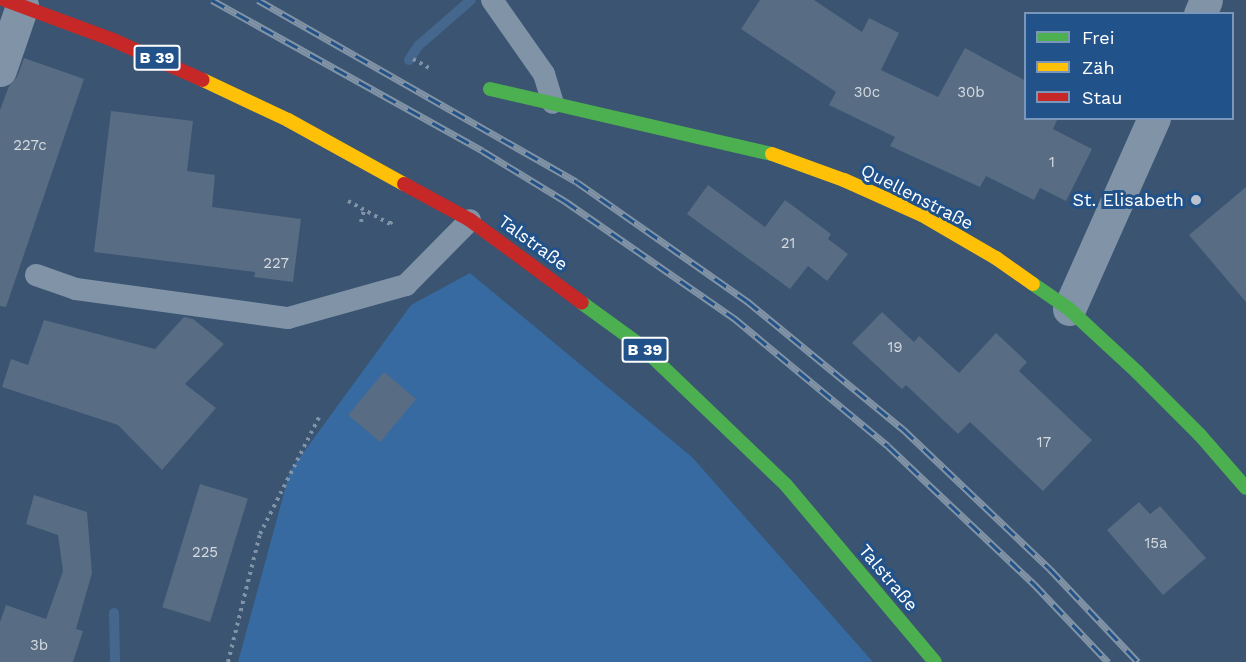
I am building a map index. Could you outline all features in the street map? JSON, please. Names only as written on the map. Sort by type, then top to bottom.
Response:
[{"type":"main road","name":"Talstraße","points":[[13,3],[113,40],[199,77],[288,120],[470,220],[640,345],[704,405],[786,485],[935,662]]},
{"type":"main road","name":"Quellenstraße","points":[[490,89],[774,155],[844,180],[922,215],[996,258],[1069,309],[1153,388],[1246,488]]},
{"type":"street","points":[[0,70],[13,3]]},
{"type":"street","points":[[1069,309],[1153,120]]},
{"type":"lane","points":[[494,5],[544,74],[553,103]]},
{"type":"lane","points":[[36,274],[76,288],[288,318],[406,285],[470,220]]},
{"type":"path","points":[[413,59],[431,69]]},
{"type":"path","points":[[348,201],[390,224],[392,221]]},
{"type":"path","points":[[361,222],[364,210]]},
{"type":"path","points":[[230,660],[260,534],[320,415]]},
{"type":"shaded area","points":[[470,273],[692,457],[873,662],[238,662],[290,471],[411,305]]},
{"type":"building","points":[[760,0],[814,0],[862,32],[869,18],[899,33],[881,70],[938,97],[965,48],[1024,80],[1024,120],[1057,120],[1053,129],[1092,149],[1066,201],[1040,188],[1034,200],[986,176],[980,187],[890,146],[895,137],[829,105],[836,92],[741,29]]},
{"type":"building","points":[[24,58],[84,79],[6,307],[0,306],[0,110],[9,86],[17,77]]},
{"type":"building","points":[[111,111],[193,121],[187,171],[215,175],[212,207],[301,219],[293,282],[254,277],[255,272],[94,252]]},
{"type":"building","points":[[708,185],[765,227],[785,200],[831,234],[828,239],[848,254],[827,281],[808,266],[790,289],[687,214]]},
{"type":"building","points":[[1246,187],[1246,302],[1189,235]]},
{"type":"building","points":[[882,312],[914,342],[919,336],[959,373],[996,333],[1027,362],[1019,371],[1092,440],[1043,491],[970,422],[958,434],[906,385],[902,389],[852,343]]},
{"type":"building","points":[[184,317],[193,319],[224,344],[185,384],[216,408],[162,470],[118,425],[2,387],[11,359],[28,365],[44,320],[155,349]]},
{"type":"building","points":[[384,372],[416,399],[380,442],[348,415]]},
{"type":"building","points":[[200,484],[248,499],[210,622],[162,607]]},
{"type":"building","points":[[34,495],[87,512],[92,573],[76,629],[83,631],[73,662],[0,662],[0,622],[6,605],[46,619],[63,571],[58,535],[26,524]]},
{"type":"building","points":[[1139,502],[1150,514],[1160,506],[1206,558],[1163,595],[1107,530]]},
{"type":"waterway","points":[[409,60],[418,46],[471,0]]},
{"type":"waterway","points":[[114,613],[115,662]]},
{"type":"railway","points":[[212,0],[483,151],[565,201],[734,318],[888,446],[1034,584],[1108,662]]},
{"type":"railway","points":[[258,0],[577,182],[747,301],[903,429],[1050,569],[1138,662]]},
{"type":"traffic: fast","points":[[490,89],[772,154]]},
{"type":"traffic: fast","points":[[1033,284],[1069,309],[1137,372],[1200,435],[1246,488]]},
{"type":"traffic: fast","points":[[582,303],[640,345],[786,485],[935,662]]},
{"type":"traffic: slow","points":[[203,80],[288,120],[404,184]]},
{"type":"traffic: slow","points":[[772,154],[844,180],[922,215],[996,258],[1033,284]]},
{"type":"traffic: jam","points":[[5,0],[113,40],[203,80]]},
{"type":"traffic: jam","points":[[404,184],[470,220],[582,303]]},
{"type":"place","name":"St. Elisabeth","points":[[1196,200]]}]
